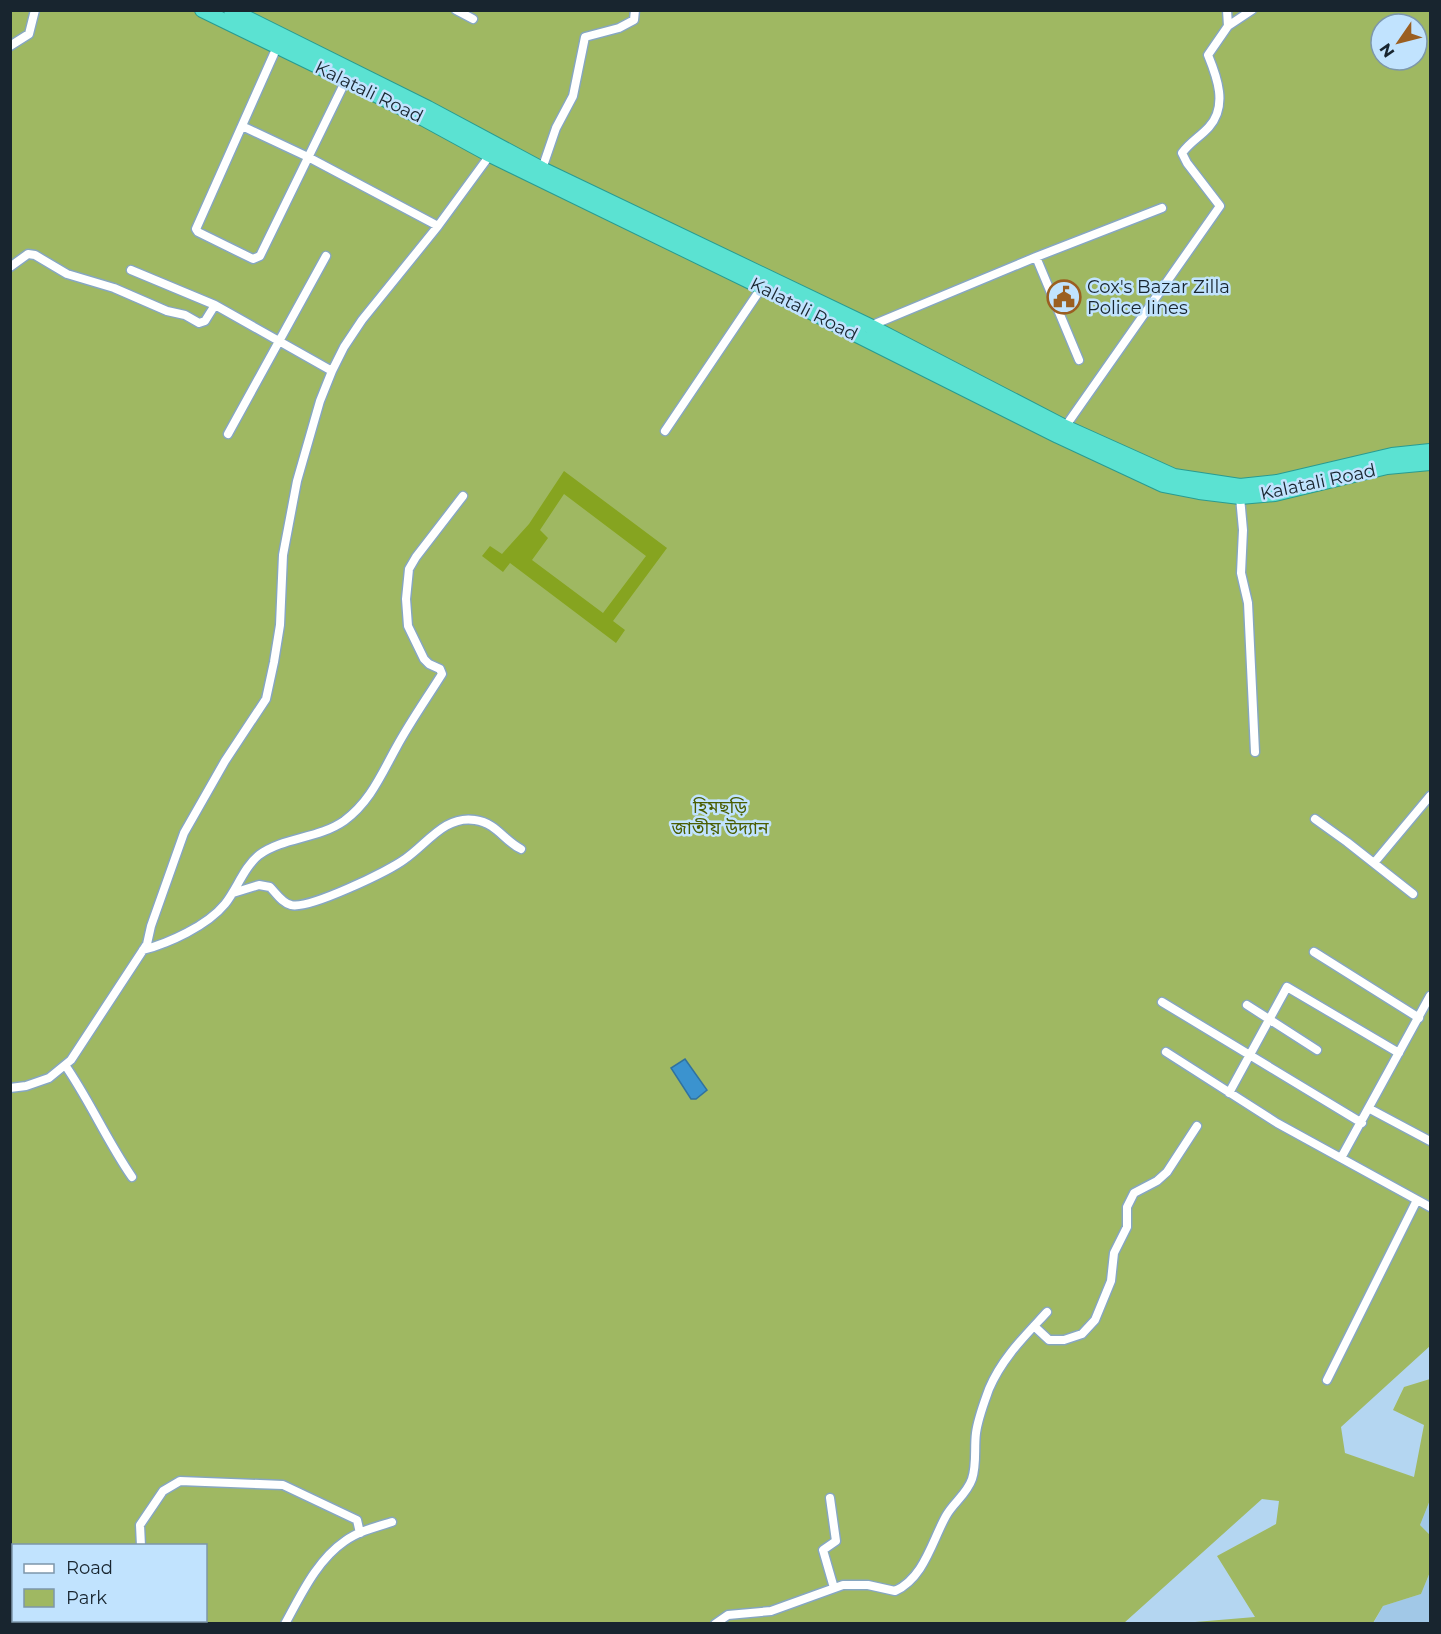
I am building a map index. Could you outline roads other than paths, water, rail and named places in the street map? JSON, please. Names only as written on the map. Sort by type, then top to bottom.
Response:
[{"type":"highway","name":"Kalatali Road","points":[[202,10],[424,119],[490,155],[1065,427],[1174,476],[1240,486],[1277,482],[1392,455],[1431,451]]},
{"type":"highway","name":"Kalatali Road","points":[[231,10],[248,14],[764,283],[870,326],[889,344],[1058,436],[1163,485],[1240,497],[1275,494],[1387,467],[1431,463]]},
{"type":"street","points":[[10,46],[28,34],[35,10]]},
{"type":"street","points":[[456,10],[473,19]]},
{"type":"street","points":[[542,169],[556,128],[573,96],[585,37],[619,28],[634,20],[634,10]]},
{"type":"street","points":[[1227,10],[1228,26]]},
{"type":"street","points":[[1065,427],[1220,206],[1182,153],[1189,142],[1209,127],[1218,113],[1220,95],[1216,74],[1208,55],[1228,26],[1252,10]]},
{"type":"street","points":[[276,47],[196,229],[253,259],[260,256],[346,80]]},
{"type":"street","points":[[242,126],[308,157],[438,226]]},
{"type":"street","points":[[10,1088],[26,1086],[49,1078],[71,1060],[145,947],[184,833],[225,761],[266,699],[280,626],[284,555],[297,481],[320,401],[332,371],[344,347],[362,320],[438,226],[490,155]]},
{"type":"street","points":[[870,326],[1162,208]]},
{"type":"street","points":[[10,267],[28,254],[35,255],[67,274],[114,288],[167,311],[185,315],[199,323],[205,321],[215,304]]},
{"type":"street","points":[[228,434],[326,256]]},
{"type":"street","points":[[1036,257],[1079,360]]},
{"type":"street","points":[[130,270],[215,304],[332,371]]},
{"type":"street","points":[[665,431],[764,283]]},
{"type":"street","points":[[145,947],[165,944],[205,921],[224,905],[258,856],[278,846],[319,834],[342,823],[358,810],[374,790],[397,747],[442,674],[440,669],[429,663],[419,653],[408,626],[406,599],[409,569],[463,496]]},
{"type":"street","points":[[1240,497],[1243,530],[1241,573],[1248,603],[1255,752]]},
{"type":"street","points":[[1374,863],[1431,796]]},
{"type":"street","points":[[1315,819],[1413,894]]},
{"type":"street","points":[[232,893],[259,885],[270,887],[291,906],[342,892],[405,860],[444,825],[467,820],[486,823],[501,832],[513,846],[521,849]]},
{"type":"street","points":[[1314,952],[1419,1018]]},
{"type":"street","points":[[1229,1093],[1287,987],[1399,1053]]},
{"type":"street","points":[[1341,1158],[1431,996]]},
{"type":"street","points":[[1162,1002],[1362,1123]]},
{"type":"street","points":[[1247,1005],[1317,1050]]},
{"type":"street","points":[[1166,1052],[1277,1124],[1431,1207]]},
{"type":"street","points":[[65,1065],[132,1177]]},
{"type":"street","points":[[1370,1108],[1431,1141]]},
{"type":"street","points":[[1034,1326],[1049,1340],[1064,1340],[1082,1334],[1095,1320],[1111,1281],[1114,1253],[1127,1227],[1127,1207],[1134,1193],[1167,1173],[1197,1126]]},
{"type":"street","points":[[1327,1380],[1417,1200]]},
{"type":"street","points":[[715,1623],[728,1615],[771,1611],[843,1585],[868,1585],[895,1591],[912,1579],[926,1558],[946,1515],[965,1493],[972,1479],[976,1432],[990,1388],[1013,1348],[1047,1312]]},
{"type":"street","points":[[141,1544],[140,1525],[163,1491],[180,1480],[283,1485],[357,1520],[360,1533]]},
{"type":"street","points":[[830,1498],[836,1541],[823,1550],[834,1588]]},
{"type":"street","points":[[285,1623],[324,1560],[344,1542],[360,1533],[392,1522]]},
{"type":"water","points":[[685,1059],[707,1090],[696,1099],[691,1099],[671,1068]]},
{"type":"place","name":"Cox's Bazar Zilla Police lines","points":[[1064,297]]},
{"type":"park label","name":"হিমছড়ি জাতীয় উদ্যান","points":[[720,817]]}]
